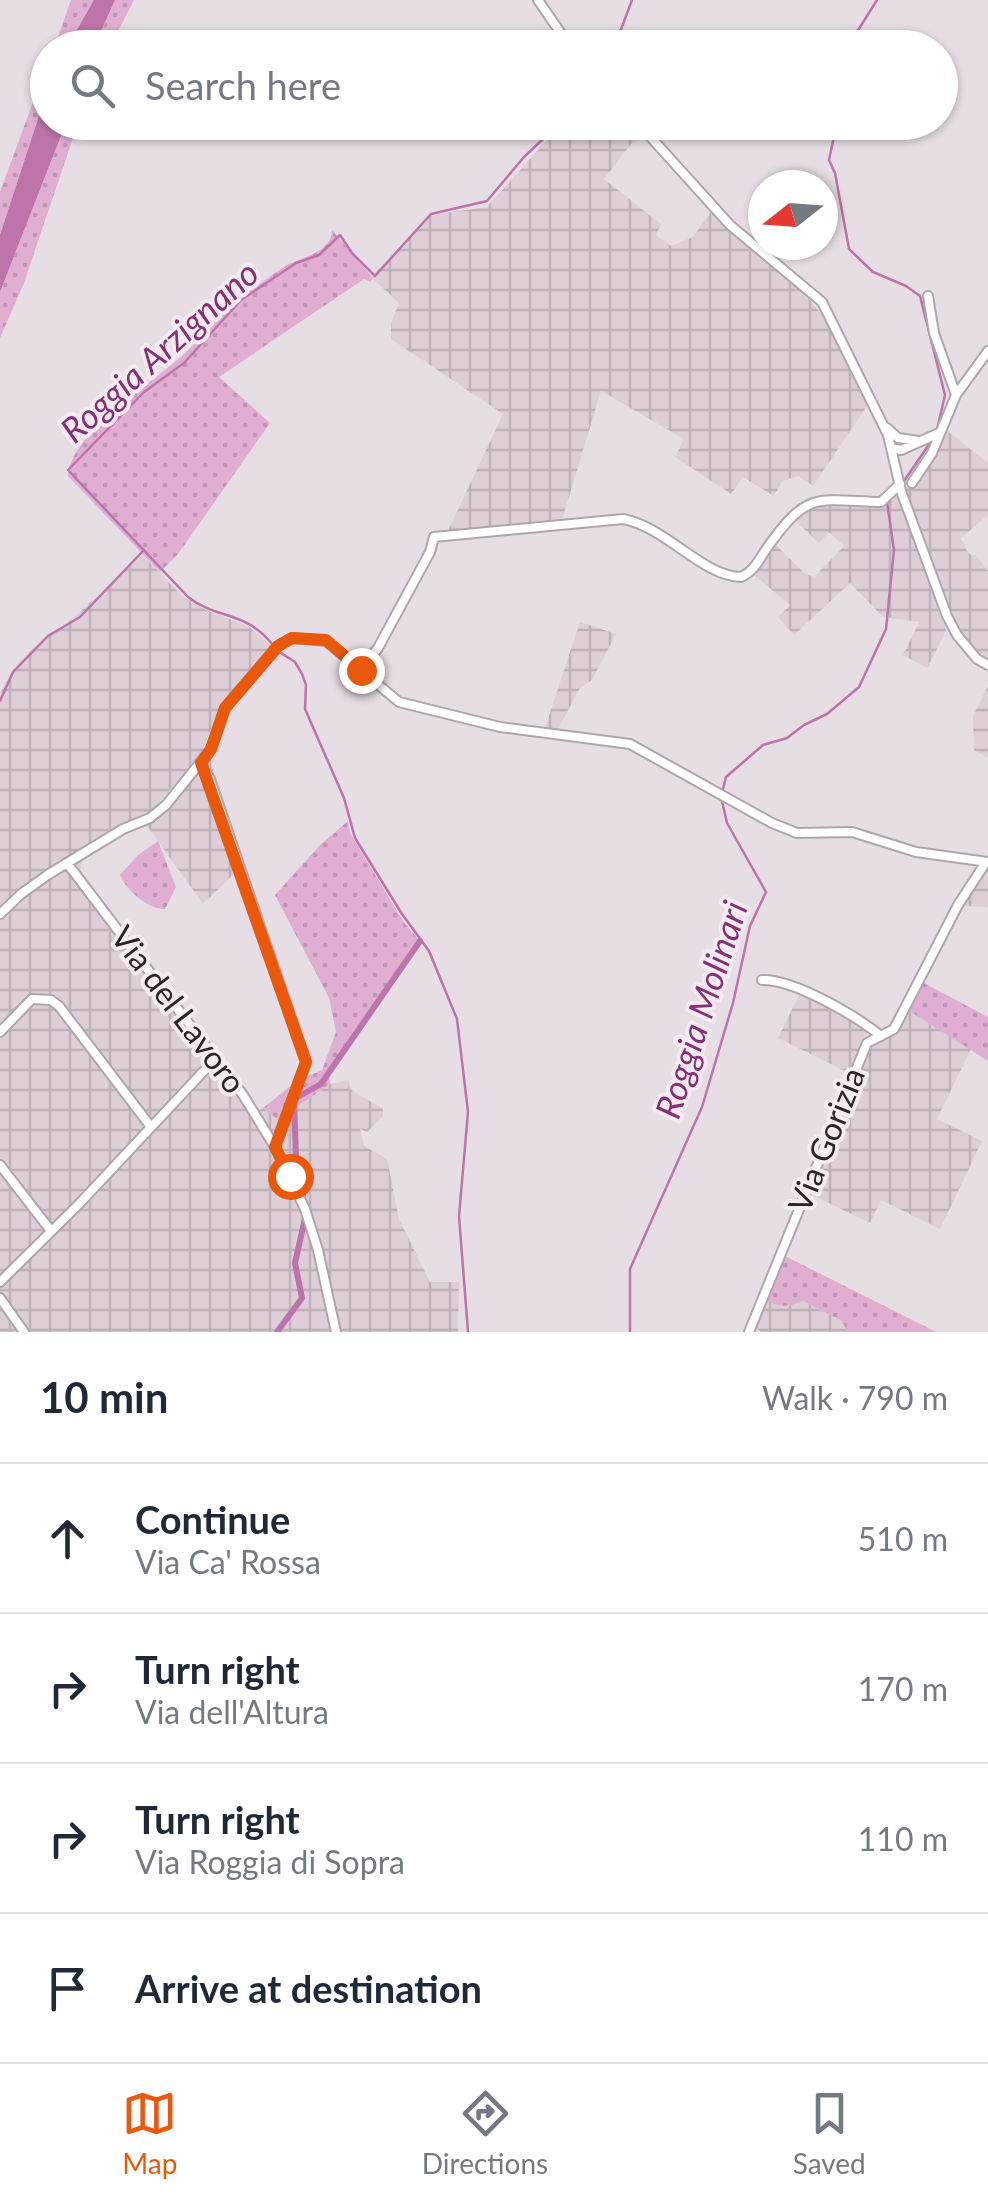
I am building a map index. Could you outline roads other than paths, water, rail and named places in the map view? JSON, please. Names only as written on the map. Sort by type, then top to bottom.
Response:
[{"type":"street","points":[[538,0],[558,30]]},
{"type":"street","points":[[653,140],[730,225],[822,302],[884,425],[946,616],[957,636],[977,659],[988,665]]},
{"type":"street","points":[[928,296],[934,333],[956,395]]},
{"type":"street","points":[[912,483],[932,453],[956,395],[988,351]]},
{"type":"street","points":[[884,425],[898,438],[920,441]]},
{"type":"street","points":[[361,670],[378,648],[434,538],[623,519],[646,525],[720,572],[742,577],[753,570],[805,505],[832,498],[881,502],[900,484],[899,459],[920,441],[938,433]]},
{"type":"street","points":[[891,448],[899,442],[920,441]]},
{"type":"street","points":[[0,914],[27,889],[67,863],[123,829],[150,818],[211,749],[225,708],[278,646],[292,638],[326,640],[398,702],[500,727],[630,744],[797,833],[852,832],[916,852],[987,862]]},
{"type":"street","points":[[201,763],[306,1062],[275,1147]]},
{"type":"street","name":"Via Gorizia","points":[[750,1332],[867,1043],[894,1029],[958,905],[987,862]]},
{"type":"street","name":"Via del Lavoro","points":[[67,863],[243,1094],[275,1147],[305,1209],[336,1332]]},
{"type":"street","points":[[762,980],[789,986],[848,1011],[881,1036]]},
{"type":"street","points":[[0,1032],[32,999],[51,1000],[151,1127]]},
{"type":"street","points":[[0,1282],[216,1058]]},
{"type":"street","points":[[0,1164],[52,1232]]},
{"type":"street","points":[[0,1298],[24,1332]]},
{"type":"waterway","name":"Roggia Arzignano","points":[[621,30],[632,0]]},
{"type":"waterway","name":"Roggia Molinari","points":[[858,30],[877,0]]},
{"type":"waterway","name":"Roggia Arzignano","points":[[273,645],[242,620],[188,597],[68,470],[144,392],[184,363],[241,300],[296,263],[319,255],[340,235],[375,276],[431,214],[487,201],[542,140]]},
{"type":"waterway","name":"Roggia Molinari","points":[[833,140],[829,160],[835,173],[849,249],[873,272],[920,296],[945,395],[937,430]]},
{"type":"waterway","name":"Roggia Molinari","points":[[902,484],[934,437]]},
{"type":"waterway","name":"Roggia Molinari","points":[[722,793],[726,777],[763,745],[787,738],[827,714],[859,687],[886,629],[894,550],[887,502],[891,498]]},
{"type":"waterway","points":[[0,701],[13,672],[48,636],[80,617],[144,550]]},
{"type":"waterway","points":[[278,651],[295,662],[302,674],[306,685],[305,709],[344,798],[355,838],[429,951],[457,1019],[468,1112],[459,1216],[468,1332]]},
{"type":"waterway","name":"Roggia Molinari","points":[[630,1332],[630,1269],[702,1107],[733,1003],[750,926],[766,892],[727,823],[722,801]]},
{"type":"waterway","name":"Roggia Arzignano","points":[[304,1202],[296,1159],[294,1099],[321,1084],[420,941]]},
{"type":"waterway","name":"Roggia Arzignano","points":[[277,1332],[302,1298],[295,1263],[306,1214]]}]
